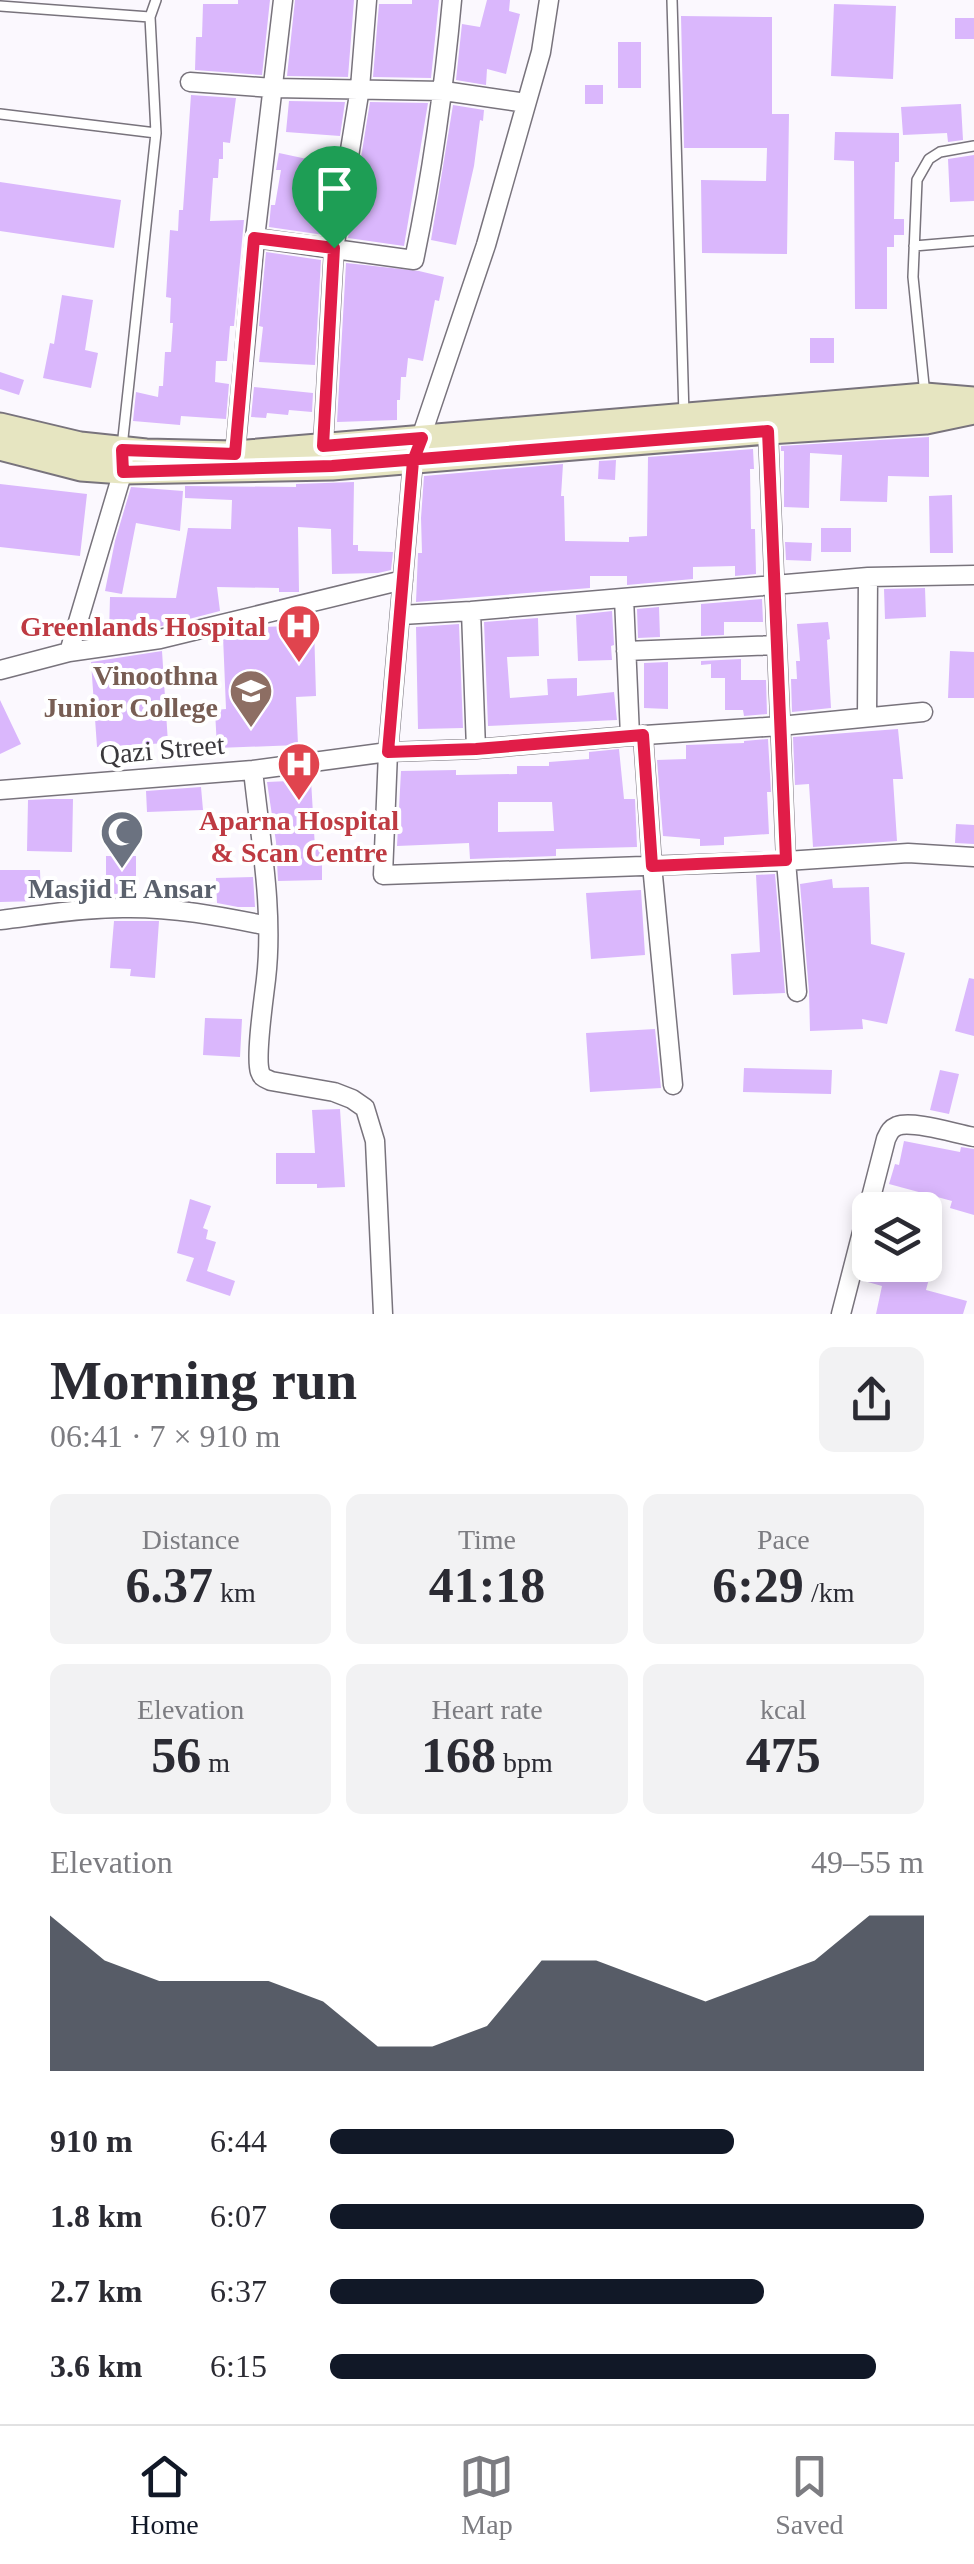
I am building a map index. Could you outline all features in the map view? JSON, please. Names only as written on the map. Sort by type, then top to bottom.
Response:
[{"type":"street","points":[[235,454],[254,238],[282,0]]},
{"type":"street","points":[[323,446],[334,248],[360,88],[367,0]]},
{"type":"street","points":[[254,238],[414,260],[432,177],[452,0]]},
{"type":"street","points":[[548,0],[541,52],[486,245],[417,450],[388,752],[383,875],[908,853],[974,857]]},
{"type":"street","points":[[190,82],[273,88],[444,91],[526,104]]},
{"type":"street","points":[[0,426],[80,445],[122,461],[314,467],[417,450],[684,417],[925,396],[974,400]]},
{"type":"street","points":[[0,447],[81,468],[122,461],[323,446],[417,450],[926,421],[974,411]]},
{"type":"street","points":[[768,431],[786,860],[796,992]]},
{"type":"street","points":[[68,652],[122,461]]},
{"type":"street","points":[[401,614],[868,577],[974,575]]},
{"type":"street","points":[[867,716],[868,577]]},
{"type":"street","points":[[0,670],[68,652],[160,639],[403,580]]},
{"type":"street","points":[[624,598],[626,650],[673,1085]]},
{"type":"street","points":[[471,611],[476,749]]},
{"type":"street","points":[[626,650],[777,645]]},
{"type":"street","name":"Qazi Street","points":[[0,790],[253,770],[388,752],[476,749],[923,712]]},
{"type":"street","points":[[253,770],[268,926],[260,1064],[265,1079],[334,1092],[365,1108],[374,1141],[383,1314]]},
{"type":"street","points":[[0,920],[123,908],[214,914],[268,926]]},
{"type":"street","points":[[841,1314],[891,1130],[919,1126],[974,1138]]},
{"type":"lane","points":[[122,461],[156,134],[150,17],[156,0]]},
{"type":"lane","points":[[672,0],[684,417]]},
{"type":"lane","points":[[0,6],[150,17]]},
{"type":"lane","points":[[0,114],[156,134]]},
{"type":"lane","points":[[925,396],[913,277],[917,180],[929,160],[940,152],[974,146]]},
{"type":"lane","points":[[914,246],[974,241]]},
{"type":"building","points":[[238,0],[270,0],[262,75],[195,70],[203,4],[238,4]]},
{"type":"building","points":[[295,0],[354,0],[348,77],[287,76]]},
{"type":"building","points":[[412,0],[439,0],[431,78],[373,77],[379,4],[412,4]]},
{"type":"building","points":[[487,0],[510,0],[509,11],[520,14],[506,74],[487,69],[486,85],[456,80],[462,24],[480,27]]},
{"type":"building","points":[[834,4],[896,6],[893,79],[831,76]]},
{"type":"building","points":[[681,16],[772,17],[772,114],[789,114],[787,254],[702,253],[701,180],[766,181],[767,148],[684,148]]},
{"type":"building","points":[[955,18],[974,18],[974,39],[955,39]]},
{"type":"building","points":[[618,42],[641,42],[641,88],[618,88]]},
{"type":"building","points":[[585,85],[603,85],[603,104],[585,104]]},
{"type":"building","points":[[191,95],[236,98],[230,143],[223,142],[218,178],[213,178],[210,221],[244,220],[234,326],[230,326],[227,361],[216,361],[215,382],[229,384],[226,419],[181,416],[180,425],[133,421],[136,392],[158,397],[159,386],[163,386],[165,352],[171,352],[171,298],[166,297],[170,230],[178,231],[179,210],[183,210]]},
{"type":"building","points":[[289,101],[345,102],[340,136],[286,132]]},
{"type":"building","points":[[370,102],[428,103],[404,246],[348,238]]},
{"type":"building","points":[[961,104],[963,140],[948,142],[947,133],[903,135],[901,107]]},
{"type":"building","points":[[453,105],[484,110],[456,245],[431,240]]},
{"type":"building","points":[[835,132],[899,133],[894,219],[904,219],[904,235],[894,235],[894,247],[887,247],[887,309],[855,309],[854,161],[834,160]]},
{"type":"building","points":[[279,153],[335,165],[324,235],[269,227],[281,170],[276,170]]},
{"type":"building","points":[[974,155],[974,201],[950,202],[948,159]]},
{"type":"building","points":[[0,182],[121,200],[114,248],[0,231]]},
{"type":"building","points":[[266,252],[321,260],[315,365],[259,362]]},
{"type":"building","points":[[346,263],[444,277],[439,301],[435,300],[423,361],[408,358],[406,377],[401,377],[397,420],[337,422]]},
{"type":"building","points":[[62,295],[93,300],[85,350],[98,353],[91,388],[43,378],[50,343],[54,344]]},
{"type":"building","points":[[810,338],[834,338],[834,363],[810,363]]},
{"type":"building","points":[[0,372],[24,380],[19,395],[0,389]]},
{"type":"building","points":[[254,387],[313,393],[312,412],[289,410],[288,415],[267,413],[266,418],[251,417]]},
{"type":"building","points":[[929,437],[929,477],[888,476],[887,502],[840,501],[842,455],[810,453],[809,508],[784,507],[781,446]]},
{"type":"building","points":[[753,449],[751,529],[755,529],[756,574],[735,576],[735,566],[693,567],[693,579],[627,585],[627,576],[590,576],[590,588],[416,602],[424,476],[563,464],[565,541],[629,542],[629,537],[647,536],[648,457]]},
{"type":"building","points":[[616,460],[615,480],[598,479],[599,461]]},
{"type":"building","points":[[354,482],[353,545],[358,545],[358,551],[393,552],[391,570],[332,574],[331,529],[298,527],[299,592],[217,587],[220,611],[158,627],[109,634],[110,597],[176,598],[188,528],[231,529],[232,500],[185,498],[185,486],[296,487]]},
{"type":"building","points":[[0,484],[87,494],[80,556],[0,547]]},
{"type":"building","points":[[131,487],[183,491],[180,531],[136,523],[122,594],[105,591]]},
{"type":"building","points":[[952,495],[953,553],[930,553],[929,496]]},
{"type":"building","points":[[821,528],[851,528],[851,552],[821,552]]},
{"type":"building","points":[[785,542],[812,543],[811,561],[786,560]]},
{"type":"building","points":[[925,588],[926,617],[885,619],[884,589]]},
{"type":"building","points":[[762,599],[763,622],[724,622],[724,635],[701,636],[701,604]]},
{"type":"building","points":[[659,607],[660,637],[638,638],[637,609]]},
{"type":"building","points":[[612,611],[612,660],[578,661],[576,615]]},
{"type":"building","points":[[538,618],[539,656],[507,657],[510,698],[548,695],[547,679],[577,678],[577,696],[614,692],[617,720],[488,726],[484,622]]},
{"type":"building","points":[[828,622],[831,708],[792,712],[791,679],[797,679],[796,661],[800,661],[797,624]]},
{"type":"building","points":[[459,624],[463,728],[418,729],[416,627]]},
{"type":"building","points":[[314,625],[316,696],[296,697],[298,745],[217,748],[215,710],[226,709],[223,636],[263,627]]},
{"type":"building","points":[[162,651],[168,743],[97,747],[91,662]]},
{"type":"building","points":[[950,651],[974,652],[974,698],[948,698]]},
{"type":"building","points":[[741,659],[741,680],[766,680],[767,714],[744,716],[743,710],[725,710],[725,678],[711,678],[711,664],[701,665],[701,661]]},
{"type":"building","points":[[668,662],[668,709],[644,708],[644,663]]},
{"type":"building","points":[[0,700],[21,744],[0,754]]},
{"type":"building","points":[[898,729],[903,779],[893,779],[897,841],[813,847],[809,784],[795,785],[793,737]]},
{"type":"building","points":[[768,739],[769,834],[724,837],[724,845],[700,846],[700,839],[663,836],[657,760],[686,759],[686,745]]},
{"type":"building","points":[[619,749],[624,799],[635,799],[637,847],[556,849],[556,856],[470,859],[469,843],[397,846],[401,771],[517,774],[517,766],[549,766],[549,762],[589,759],[589,752]],"holes":[[[498,802],[552,802],[554,831],[498,832]]]},
{"type":"building","points":[[311,780],[315,848],[322,848],[322,880],[278,881],[267,782]]},
{"type":"building","points":[[201,787],[203,810],[147,812],[146,791]]},
{"type":"building","points":[[73,799],[72,852],[27,851],[28,800]]},
{"type":"building","points":[[956,824],[974,825],[974,844],[955,843]]},
{"type":"building","points":[[106,856],[136,856],[136,896],[106,893]]},
{"type":"building","points":[[0,870],[40,870],[41,901],[0,902]]},
{"type":"building","points":[[775,874],[785,993],[733,995],[731,954],[760,952],[756,875]]},
{"type":"building","points":[[253,877],[255,907],[217,903],[216,878]]},
{"type":"building","points":[[832,879],[833,888],[869,887],[871,944],[905,953],[887,1024],[862,1019],[863,1029],[810,1031],[800,884]]},
{"type":"building","points":[[641,890],[645,955],[591,959],[586,893]]},
{"type":"building","points":[[114,921],[159,921],[155,978],[130,976],[131,969],[110,968]]},
{"type":"building","points":[[969,978],[974,979],[974,1036],[955,1031]]},
{"type":"building","points":[[205,1018],[242,1019],[240,1057],[203,1055]]},
{"type":"building","points":[[655,1029],[661,1088],[590,1092],[586,1033]]},
{"type":"building","points":[[744,1068],[832,1070],[831,1094],[743,1092]]},
{"type":"building","points":[[940,1070],[959,1074],[949,1114],[930,1110]]},
{"type":"building","points":[[340,1109],[345,1187],[276,1184],[276,1153],[315,1153],[312,1110]]},
{"type":"building","points":[[904,1141],[960,1152],[961,1147],[974,1149],[974,1215],[950,1208],[952,1201],[942,1198],[942,1192],[919,1192],[889,1184],[895,1164],[899,1165]]},
{"type":"building","points":[[190,1199],[211,1206],[203,1228],[208,1230],[206,1239],[216,1242],[207,1271],[235,1281],[230,1296],[186,1281],[194,1258],[177,1253]]},
{"type":"building","points":[[868,1282],[928,1282],[926,1290],[967,1301],[963,1314],[876,1314],[882,1286]]},
{"type":"place","name":"Greenlands Hospital","points":[[299,664]]},
{"type":"place","name":"Vinoothna Junior College","points":[[251,729]]},
{"type":"place","name":"Aparna Hospital & Scan Centre","points":[[299,802]]},
{"type":"place","name":"Masjid E Ansar","points":[[122,870]]},
{"type":"route","points":[[334,248],[254,238],[235,454],[122,450],[123,472],[413,461],[768,431],[786,860],[652,866],[643,735],[388,752],[413,461],[422,438],[323,446],[334,248]]}]
